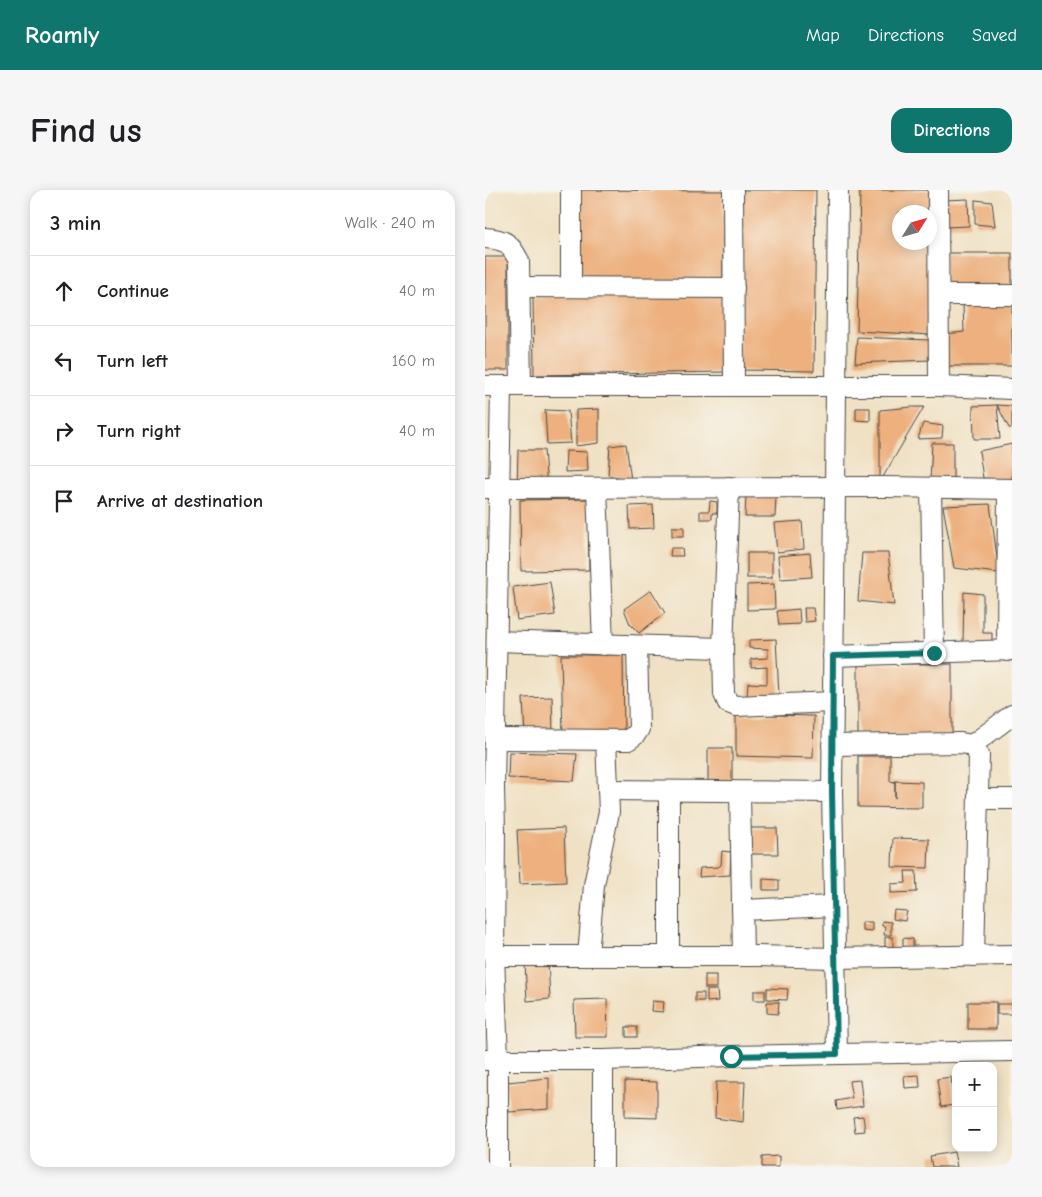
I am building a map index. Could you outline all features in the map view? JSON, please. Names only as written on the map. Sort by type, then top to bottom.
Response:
[{"type":"street","points":[[571,190],[571,288]]},
{"type":"street","points":[[733,190],[735,386]]},
{"type":"street","points":[[837,1054],[833,906],[832,745],[838,190]]},
{"type":"street","points":[[938,190],[939,386]]},
{"type":"street","points":[[485,238],[497,238],[505,241],[513,249],[519,261],[521,386]]},
{"type":"street","points":[[520,287],[734,288]]},
{"type":"street","points":[[939,295],[1012,295]]},
{"type":"street","points":[[498,1167],[491,1060],[491,950],[495,830],[489,788],[495,739],[491,697],[497,641],[492,488],[493,386],[939,386],[1012,388]]},
{"type":"street","points":[[729,487],[723,648],[724,694],[728,703],[736,706],[833,702]]},
{"type":"street","points":[[492,488],[835,487],[1010,489],[1009,650],[833,656]]},
{"type":"street","points":[[597,488],[603,645]]},
{"type":"street","points":[[931,488],[934,653]]},
{"type":"street","points":[[497,641],[723,648]]},
{"type":"street","points":[[495,739],[628,740],[639,729],[637,646]]},
{"type":"street","points":[[832,745],[972,744],[1012,715]]},
{"type":"street","points":[[588,956],[594,884],[609,812],[606,740]]},
{"type":"street","points":[[972,744],[979,755],[974,956]]},
{"type":"street","points":[[608,790],[832,792]]},
{"type":"street","points":[[669,791],[669,956]]},
{"type":"street","points":[[740,792],[743,956]]},
{"type":"street","points":[[979,799],[1012,799]]},
{"type":"street","points":[[742,910],[833,906]]},
{"type":"street","points":[[491,950],[588,956],[834,958],[1012,955]]},
{"type":"street","points":[[491,1060],[603,1060],[1012,1051]]},
{"type":"street","points":[[603,1060],[603,1167]]},
{"type":"building","points":[[578,190],[723,191],[723,284],[578,283]]},
{"type":"building","points":[[741,190],[816,190],[814,371],[739,370]]},
{"type":"building","points":[[860,190],[932,190],[932,205],[892,205],[892,250],[932,250],[931,335],[857,331]]},
{"type":"building","points":[[968,199],[969,226],[946,227],[945,200]]},
{"type":"building","points":[[975,200],[992,202],[995,226],[975,224]]},
{"type":"building","points":[[945,253],[1012,253],[1012,290],[945,291]]},
{"type":"building","points":[[485,257],[508,257],[508,370],[485,370]]},
{"type":"building","points":[[725,295],[726,372],[534,375],[533,297]]},
{"type":"building","points":[[963,304],[1012,304],[1012,366],[946,366],[945,334],[964,332]]},
{"type":"building","points":[[857,337],[929,340],[930,360],[855,363]]},
{"type":"building","points":[[997,405],[1012,406],[1012,428],[1009,428]]},
{"type":"building","points":[[997,405],[1000,439],[974,439],[973,406]]},
{"type":"building","points":[[924,407],[880,482],[880,410]]},
{"type":"building","points":[[856,408],[870,408],[870,421],[856,420]]},
{"type":"building","points":[[599,409],[599,443],[576,446],[576,410]]},
{"type":"building","points":[[545,410],[568,411],[571,443],[547,444]]},
{"type":"building","points":[[923,423],[943,426],[942,438],[918,439]]},
{"type":"building","points":[[932,443],[953,443],[953,483],[930,482]]},
{"type":"building","points":[[626,444],[631,480],[608,475],[610,446]]},
{"type":"building","points":[[1012,444],[1012,480],[983,478],[979,451]]},
{"type":"building","points":[[518,450],[544,450],[547,488],[517,488]]},
{"type":"building","points":[[566,451],[587,452],[588,471],[565,472]]},
{"type":"building","points":[[746,495],[776,496],[775,517],[745,517]]},
{"type":"building","points":[[588,499],[589,570],[521,571],[520,500]]},
{"type":"building","points":[[710,501],[717,502],[717,513],[712,513],[712,519],[700,519],[700,511],[709,511]]},
{"type":"building","points":[[990,504],[999,573],[954,568],[943,506]]},
{"type":"building","points":[[653,505],[654,528],[630,529],[629,506]]},
{"type":"building","points":[[802,521],[804,549],[777,552],[774,523]]},
{"type":"building","points":[[672,527],[684,527],[684,536],[672,536]]},
{"type":"building","points":[[671,548],[682,548],[683,556],[670,556]]},
{"type":"building","points":[[747,553],[772,553],[772,578],[747,578]]},
{"type":"building","points":[[810,553],[812,577],[780,579],[778,556]]},
{"type":"building","points":[[862,553],[888,553],[894,605],[858,601]]},
{"type":"building","points":[[550,582],[555,615],[517,620],[513,587]]},
{"type":"building","points":[[774,584],[775,609],[747,610],[747,585]]},
{"type":"building","points":[[651,590],[665,613],[639,633],[630,624],[624,609]]},
{"type":"building","points":[[964,592],[983,594],[983,633],[992,633],[992,644],[963,644]]},
{"type":"building","points":[[804,608],[813,608],[815,621],[805,622]]},
{"type":"building","points":[[799,609],[800,624],[779,625],[777,611]]},
{"type":"building","points":[[776,639],[779,695],[747,696],[748,683],[767,684],[767,667],[751,668],[751,659],[768,658],[768,649],[749,648],[749,640]]},
{"type":"building","points":[[561,655],[623,655],[624,734],[563,735]]},
{"type":"building","points":[[858,664],[952,664],[952,735],[858,735]]},
{"type":"building","points":[[552,697],[553,736],[525,737],[523,698]]},
{"type":"building","points":[[736,714],[814,716],[813,758],[736,756]]},
{"type":"building","points":[[708,748],[732,748],[732,783],[708,782]]},
{"type":"building","points":[[509,752],[577,754],[574,781],[508,778]]},
{"type":"building","points":[[858,756],[890,756],[890,781],[922,782],[922,808],[858,807]]},
{"type":"building","points":[[564,828],[566,882],[520,884],[517,830]]},
{"type":"building","points":[[750,828],[777,828],[778,854],[750,854]]},
{"type":"building","points":[[893,838],[929,839],[928,868],[892,867]]},
{"type":"building","points":[[722,851],[731,852],[730,875],[699,877],[700,868],[718,867],[721,865]]},
{"type":"building","points":[[905,871],[916,871],[917,892],[891,893],[891,884],[906,883]]},
{"type":"building","points":[[763,879],[779,880],[779,890],[763,890]]},
{"type":"building","points":[[894,910],[907,911],[905,921],[893,919]]},
{"type":"building","points":[[882,921],[891,922],[891,935],[884,935],[885,926],[882,926]]},
{"type":"building","points":[[862,922],[872,922],[872,931],[862,930]]},
{"type":"building","points":[[885,937],[893,937],[893,950],[881,951],[880,947],[885,947]]},
{"type":"building","points":[[903,938],[913,939],[913,947],[903,947]]},
{"type":"building","points":[[548,962],[550,999],[527,1001],[525,963]]},
{"type":"building","points":[[705,975],[716,975],[716,988],[705,988]]},
{"type":"building","points":[[767,988],[788,989],[787,1000],[767,999]]},
{"type":"building","points":[[707,990],[717,990],[718,1001],[707,1002]]},
{"type":"building","points":[[754,991],[765,991],[765,1000],[754,1000]]},
{"type":"building","points":[[695,993],[704,993],[704,1001],[695,1001]]},
{"type":"building","points":[[607,999],[608,1037],[575,1037],[574,1000]]},
{"type":"building","points":[[652,1001],[664,1002],[663,1012],[651,1011]]},
{"type":"building","points":[[767,1002],[779,1002],[778,1014],[767,1013]]},
{"type":"building","points":[[968,1002],[996,1002],[996,1029],[968,1029]]},
{"type":"building","points":[[997,1004],[1012,1004],[1012,1014],[997,1014]]},
{"type":"building","points":[[626,1027],[637,1027],[637,1037],[626,1037]]},
{"type":"building","points":[[919,1075],[920,1087],[905,1088],[904,1076]]},
{"type":"building","points":[[951,1077],[952,1105],[941,1107],[937,1079]]},
{"type":"building","points":[[549,1078],[549,1109],[509,1112],[507,1082]]},
{"type":"building","points":[[860,1080],[863,1106],[837,1110],[836,1101],[852,1098],[849,1081]]},
{"type":"building","points":[[625,1081],[657,1082],[657,1118],[625,1117]]},
{"type":"building","points":[[716,1082],[745,1082],[743,1122],[715,1118]]},
{"type":"building","points":[[863,1116],[865,1131],[855,1132],[853,1117]]},
{"type":"building","points":[[954,1152],[957,1167],[932,1167],[930,1156]]},
{"type":"building","points":[[779,1156],[779,1167],[762,1167],[762,1157]]},
{"type":"route","points":[[731,1056],[837,1054],[832,792],[833,656],[934,653]]}]
